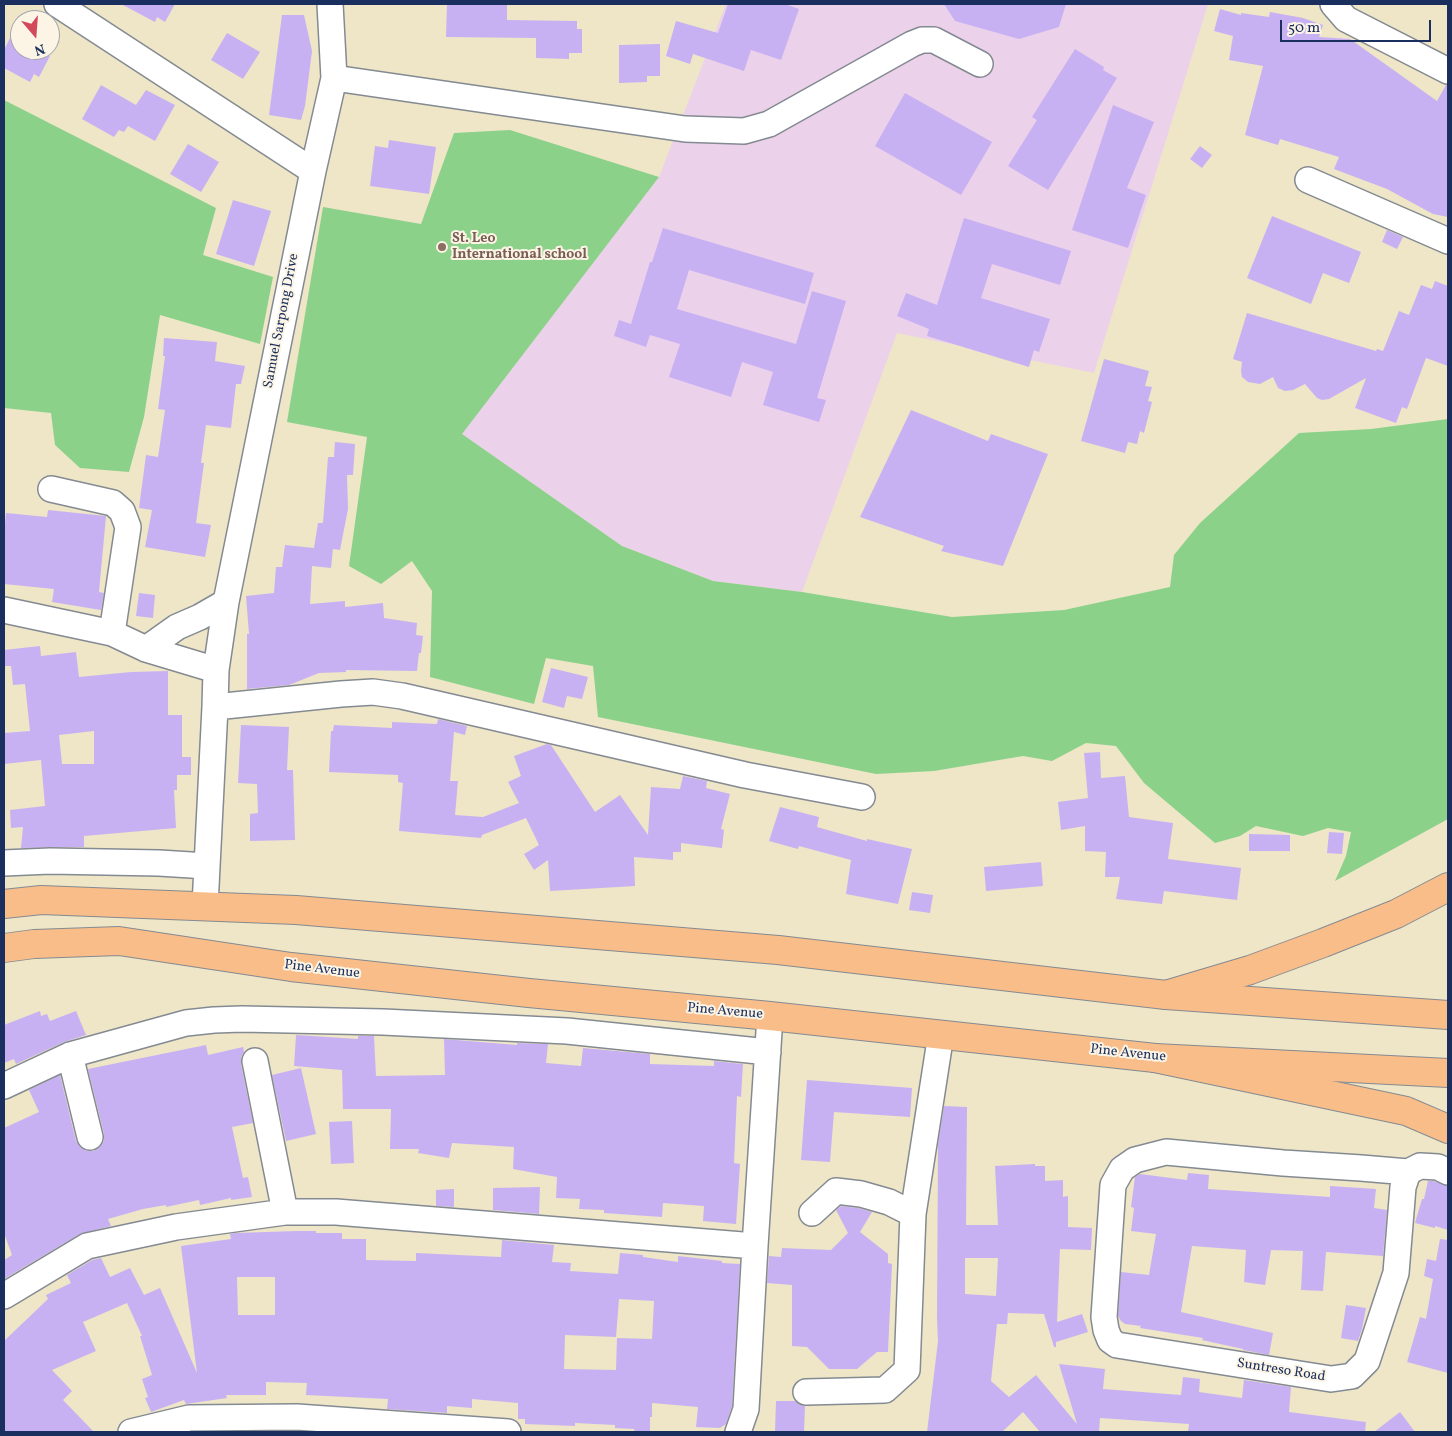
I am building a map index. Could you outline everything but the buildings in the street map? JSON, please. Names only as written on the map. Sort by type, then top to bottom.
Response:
[{"type":"main road","points":[[1166,994],[1250,970],[1396,914],[1448,887]]},
{"type":"main road","points":[[4,904],[41,900],[306,910],[778,950],[1166,994],[1448,1015]]},
{"type":"main road","name":"Pine Avenue","points":[[4,948],[34,944],[119,941],[290,967],[1155,1058],[1448,1073]]},
{"type":"main road","points":[[1155,1058],[1406,1111],[1448,1129]]},
{"type":"street","points":[[57,4],[313,172]]},
{"type":"street","name":"Samuel Sarpong Drive","points":[[205,906],[216,670],[226,602],[313,172],[334,78],[330,4]]},
{"type":"street","points":[[1333,4],[1346,19],[1448,70]]},
{"type":"street","points":[[334,78],[685,129],[744,130],[769,124],[922,40],[934,40],[980,64]]},
{"type":"street","points":[[1308,180],[1448,241]]},
{"type":"street","points":[[51,489],[113,502],[122,511],[128,527],[112,633]]},
{"type":"street","points":[[146,649],[177,627],[200,617],[226,602]]},
{"type":"street","points":[[4,610],[112,633],[146,649],[216,670]]},
{"type":"street","points":[[215,707],[372,692],[402,696],[745,775],[862,797]]},
{"type":"street","points":[[4,863],[50,861],[139,862],[207,866]]},
{"type":"street","points":[[738,1432],[746,1409],[770,1016]]},
{"type":"street","points":[[4,1086],[70,1056],[186,1023],[242,1019],[383,1022],[567,1031],[768,1052]]},
{"type":"street","points":[[806,1392],[885,1390],[907,1370],[913,1214],[941,1034]]},
{"type":"street","points":[[70,1056],[90,1137]]},
{"type":"street","points":[[255,1061],[285,1212]]},
{"type":"street","name":"Suntreso Road","points":[[1166,1152],[1408,1172],[1403,1187],[1396,1273],[1367,1361],[1352,1376],[1331,1379],[1117,1345],[1110,1340],[1104,1316],[1113,1185],[1122,1169],[1135,1160],[1166,1152]]},
{"type":"street","points":[[1408,1172],[1420,1166],[1438,1167],[1448,1172]]},
{"type":"street","points":[[812,1213],[836,1191],[861,1194],[889,1202],[913,1214]]},
{"type":"street","points":[[4,1296],[87,1246],[176,1227],[285,1212],[336,1212],[755,1246]]},
{"type":"street","points":[[131,1432],[189,1418],[297,1417],[508,1432]]},
{"type":"shaded area","points":[[726,4],[1208,4],[1094,373],[897,333],[802,592],[713,581],[622,546],[461,434],[659,177]]},
{"type":"green space","points":[[4,100],[216,208],[203,255],[273,277],[260,344],[160,315],[144,417],[129,472],[80,468],[55,445],[51,413],[4,408]]},
{"type":"green space","points":[[510,130],[659,177],[462,434],[622,546],[713,581],[802,592],[952,617],[1064,610],[1170,587],[1174,555],[1200,523],[1299,433],[1371,429],[1448,419],[1448,819],[1335,881],[1346,856],[1351,832],[1328,828],[1303,836],[1256,826],[1240,836],[1215,843],[1144,783],[1116,746],[1086,743],[1052,761],[1023,756],[934,771],[876,774],[598,717],[593,666],[546,658],[534,704],[430,677],[432,591],[412,561],[381,584],[349,566],[367,437],[287,422],[323,207],[421,224],[454,133]]},
{"type":"place","name":"St. Leo International school","points":[[442,247]]}]
